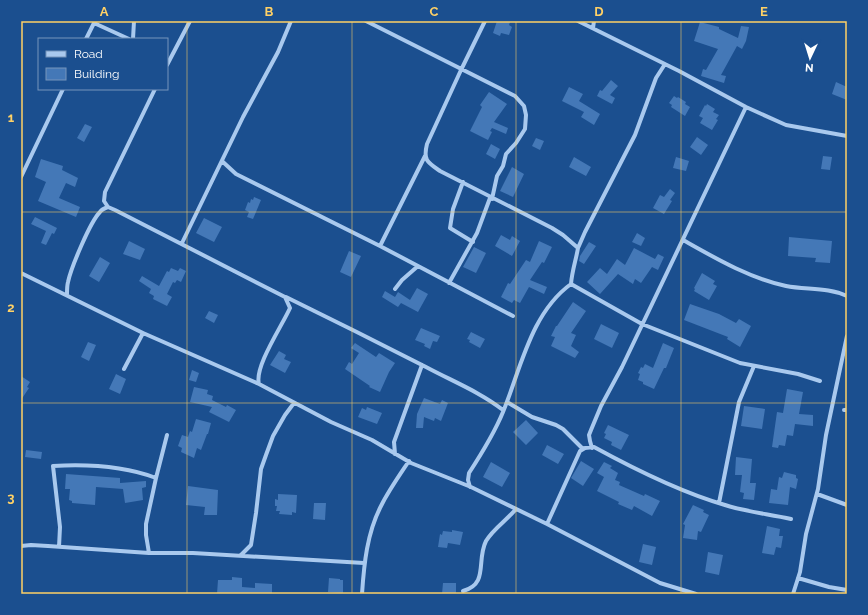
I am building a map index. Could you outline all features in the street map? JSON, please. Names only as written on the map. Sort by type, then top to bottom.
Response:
[{"type":"street","points":[[132,38],[134,21]]},
{"type":"street","points":[[168,61],[190,21]]},
{"type":"street","points":[[182,243],[243,117],[278,52],[291,21]]},
{"type":"street","points":[[366,21],[515,96],[524,106],[526,115],[525,129],[506,154],[477,233],[449,284]]},
{"type":"street","points":[[380,246],[425,156],[427,144],[461,70],[486,21]]},
{"type":"street","points":[[578,21],[665,64],[746,107],[786,125],[847,136]]},
{"type":"street","points":[[593,28],[594,21]]},
{"type":"street","points":[[86,38],[94,22],[126,38]]},
{"type":"street","points":[[470,487],[468,480],[469,473],[492,436],[507,402],[535,328],[552,300],[571,284],[572,272],[577,258],[578,248],[635,135],[656,78],[665,64]]},
{"type":"street","points":[[21,177],[63,90]]},
{"type":"street","points":[[155,90],[105,192],[104,201],[108,207],[422,365],[492,402],[503,410]]},
{"type":"street","points":[[592,448],[590,441],[591,430],[601,406],[622,367],[746,107]]},
{"type":"street","points":[[425,156],[431,165],[563,235],[578,248]]},
{"type":"street","points":[[222,162],[236,174],[380,246],[449,284],[513,316]]},
{"type":"street","points":[[463,182],[453,209],[450,228],[473,242]]},
{"type":"street","points":[[67,294],[70,274],[86,237],[100,212],[108,207]]},
{"type":"street","points":[[682,240],[738,269],[770,281],[788,286],[847,296]]},
{"type":"street","points":[[395,289],[402,280],[418,266]]},
{"type":"street","points":[[21,273],[67,294],[143,333],[259,384],[331,422],[372,440],[409,461],[470,487],[547,524],[660,583],[696,594]]},
{"type":"street","points":[[571,284],[642,324],[740,363],[798,374],[820,381]]},
{"type":"street","points":[[259,384],[258,374],[270,346],[290,308],[285,296]]},
{"type":"street","points":[[124,369],[143,333]]},
{"type":"street","points":[[793,594],[798,578],[806,534],[817,494],[826,435],[847,336]]},
{"type":"street","points":[[395,454],[394,442],[422,365]]},
{"type":"street","points":[[719,503],[739,402],[754,366]]},
{"type":"street","points":[[507,402],[532,417],[556,425],[563,429],[583,450]]},
{"type":"street","points":[[240,556],[251,545],[261,469],[266,454],[273,436],[294,403]]},
{"type":"street","points":[[150,553],[146,535],[146,524],[167,434]]},
{"type":"street","points":[[547,524],[580,451],[592,448],[669,484],[725,506],[791,519]]},
{"type":"street","points":[[362,594],[364,563],[370,537],[380,507],[409,461]]},
{"type":"street","points":[[59,547],[59,515],[53,466],[70,465],[110,468],[142,473],[156,478]]},
{"type":"street","points":[[817,494],[847,505]]},
{"type":"street","points":[[463,591],[469,589],[477,583],[483,548],[486,541],[516,509]]},
{"type":"street","points":[[21,546],[31,545],[150,553],[193,553],[364,563]]},
{"type":"street","points":[[798,578],[829,587],[847,590]]},
{"type":"building","points":[[497,21],[510,22],[509,25],[512,27],[509,35],[501,33],[500,36],[493,33]]},
{"type":"building","points":[[700,22],[719,27],[719,29],[738,38],[741,26],[749,27],[746,41],[742,49],[737,46],[721,75],[726,76],[724,83],[701,76],[703,69],[706,70],[718,49],[694,41]]},
{"type":"building","points":[[611,80],[618,86],[610,95],[615,98],[612,104],[597,96],[600,90],[602,91]]},
{"type":"building","points":[[836,82],[847,87],[847,100],[832,94]]},
{"type":"building","points":[[569,87],[583,94],[579,101],[600,114],[594,125],[581,117],[584,112],[562,101]]},
{"type":"building","points":[[489,92],[507,104],[494,122],[508,128],[506,134],[492,128],[490,131],[492,132],[488,140],[470,131],[482,107],[480,105]]},
{"type":"building","points":[[674,96],[686,102],[685,104],[690,107],[685,116],[671,107],[672,105],[669,103]]},
{"type":"building","points":[[707,104],[715,109],[713,112],[719,115],[716,119],[718,120],[712,130],[700,123],[703,118],[699,116]]},
{"type":"building","points":[[85,124],[92,127],[84,142],[77,138]]},
{"type":"building","points":[[697,137],[708,145],[701,155],[690,147]]},
{"type":"building","points":[[536,138],[544,141],[540,150],[532,146]]},
{"type":"building","points":[[491,144],[500,149],[495,159],[486,154]]},
{"type":"building","points":[[823,156],[832,157],[830,170],[821,169]]},
{"type":"building","points":[[574,157],[591,167],[586,176],[569,167]]},
{"type":"building","points":[[676,157],[689,161],[686,171],[673,168]]},
{"type":"building","points":[[41,159],[63,166],[62,170],[78,178],[75,187],[66,183],[59,198],[80,207],[76,217],[38,201],[46,182],[35,177]]},
{"type":"building","points":[[512,167],[524,174],[513,197],[500,191]]},
{"type":"building","points":[[670,189],[675,193],[664,214],[653,208],[660,195],[664,197]]},
{"type":"building","points":[[254,197],[261,200],[253,219],[247,217],[249,212],[245,210],[248,202],[250,203],[251,199],[253,200]]},
{"type":"building","points":[[35,217],[57,228],[54,234],[52,233],[46,245],[41,243],[46,231],[31,224]]},
{"type":"building","points":[[204,218],[222,227],[214,242],[196,233]]},
{"type":"building","points":[[637,233],[645,238],[641,246],[632,242]]},
{"type":"building","points":[[501,235],[510,240],[512,236],[520,241],[512,256],[495,246]]},
{"type":"building","points":[[789,237],[832,241],[830,263],[815,262],[816,258],[788,256]]},
{"type":"building","points":[[129,241],[145,249],[140,260],[123,254]]},
{"type":"building","points":[[539,241],[552,247],[544,263],[542,262],[530,280],[547,287],[544,294],[529,287],[520,303],[514,300],[512,303],[501,297],[508,283],[510,284],[526,260],[530,262]]},
{"type":"building","points":[[589,242],[596,246],[584,264],[579,261],[580,256]]},
{"type":"building","points":[[474,247],[486,253],[476,273],[463,267]]},
{"type":"building","points":[[634,248],[655,259],[658,254],[664,257],[658,270],[652,267],[641,283],[635,279],[633,284],[618,274],[600,294],[587,282],[600,268],[607,274],[617,259],[625,265]]},
{"type":"building","points":[[349,251],[361,256],[351,277],[340,272]]},
{"type":"building","points":[[100,257],[110,263],[99,282],[89,276]]},
{"type":"building","points":[[171,268],[178,271],[180,268],[186,271],[181,282],[177,280],[175,283],[173,282],[167,294],[172,297],[167,306],[153,299],[154,296],[149,293],[151,289],[139,281],[142,276],[159,286],[167,271],[169,272]]},
{"type":"building","points":[[702,273],[715,281],[713,284],[717,286],[709,300],[694,291],[694,288]]},
{"type":"building","points":[[417,288],[428,294],[418,312],[401,303],[398,307],[382,297],[385,291],[395,297],[398,292],[410,300]]},
{"type":"building","points":[[573,302],[586,311],[571,333],[576,335],[571,346],[579,352],[575,358],[551,346],[555,337],[551,336],[556,326]]},
{"type":"building","points":[[690,304],[719,314],[736,323],[739,319],[751,326],[740,347],[727,339],[728,337],[684,320]]},
{"type":"building","points":[[209,311],[218,315],[214,323],[205,318]]},
{"type":"building","points":[[601,324],[619,333],[612,348],[594,339]]},
{"type":"building","points":[[421,328],[440,336],[437,342],[433,341],[430,349],[424,346],[425,344],[415,340]]},
{"type":"building","points":[[471,332],[485,339],[480,348],[469,342],[470,340],[467,339]]},
{"type":"building","points":[[88,342],[96,345],[89,361],[81,357]]},
{"type":"building","points":[[355,343],[376,357],[379,353],[395,363],[380,392],[369,387],[370,386],[345,369],[349,362],[352,364],[359,353],[351,348]]},
{"type":"building","points":[[663,343],[674,348],[666,368],[664,368],[654,389],[638,380],[640,374],[638,373],[641,367],[643,368],[645,364],[653,368]]},
{"type":"building","points":[[279,351],[286,355],[284,359],[291,362],[285,373],[270,365]]},
{"type":"building","points":[[192,370],[199,373],[196,382],[189,380]]},
{"type":"building","points":[[116,374],[126,379],[120,394],[109,389]]},
{"type":"building","points":[[21,376],[30,382],[27,387],[29,388],[21,400]]},
{"type":"building","points":[[194,387],[208,390],[207,394],[213,396],[212,400],[236,410],[229,422],[209,412],[212,407],[190,402]]},
{"type":"building","points":[[787,389],[803,392],[799,414],[813,415],[813,426],[795,424],[793,436],[787,435],[785,446],[779,445],[778,448],[772,447],[777,412],[783,413]]},
{"type":"building","points":[[424,398],[440,404],[442,400],[448,403],[441,421],[435,418],[434,421],[424,417],[423,428],[416,428],[417,414]]},
{"type":"building","points":[[744,406],[765,409],[762,429],[741,426]]},
{"type":"building","points":[[367,407],[382,413],[377,424],[358,417],[362,408],[366,410]]},
{"type":"building","points":[[196,419],[211,423],[201,450],[197,448],[194,458],[181,452],[182,448],[178,446],[182,435],[188,437],[190,431],[192,432]]},
{"type":"building","points":[[526,420],[538,433],[526,445],[513,432]]},
{"type":"building","points":[[608,425],[629,435],[621,450],[611,445],[612,442],[604,438],[606,434],[604,433]]},
{"type":"building","points":[[547,445],[564,454],[558,464],[542,455]]},
{"type":"building","points":[[26,450],[42,452],[41,459],[25,457]]},
{"type":"building","points":[[736,457],[752,459],[750,483],[756,483],[754,500],[743,499],[744,493],[740,492],[742,475],[735,475]]},
{"type":"building","points":[[581,461],[594,469],[583,486],[571,478]]},
{"type":"building","points":[[491,462],[510,473],[502,487],[483,477]]},
{"type":"building","points":[[604,462],[612,466],[610,468],[618,473],[615,480],[620,482],[619,485],[660,501],[652,516],[634,506],[632,510],[618,504],[619,502],[597,491],[604,477],[597,473]]},
{"type":"building","points":[[784,472],[796,475],[796,478],[798,479],[796,489],[790,487],[788,505],[769,503],[771,489],[777,490],[779,477],[782,478]]},
{"type":"building","points":[[66,474],[120,478],[120,483],[146,481],[146,487],[142,488],[143,500],[125,503],[123,489],[96,487],[95,505],[72,503],[72,501],[69,500],[70,489],[65,489]]},
{"type":"building","points":[[188,486],[218,490],[217,515],[204,515],[205,507],[186,505]]},
{"type":"building","points":[[278,494],[297,495],[296,513],[292,512],[292,515],[279,514],[280,511],[276,511],[277,506],[275,506],[275,499],[278,500]]},
{"type":"building","points":[[314,503],[326,503],[325,520],[313,519]]},
{"type":"building","points":[[693,505],[704,510],[703,512],[709,515],[701,532],[698,531],[697,540],[683,538],[685,525],[683,524]]},
{"type":"building","points":[[767,526],[780,529],[779,536],[783,536],[781,548],[776,547],[774,555],[762,553]]},
{"type":"building","points":[[452,530],[463,532],[460,545],[448,543],[447,548],[438,547],[440,534],[442,535],[443,531],[452,532]]},
{"type":"building","points":[[643,544],[656,547],[652,565],[639,562]]},
{"type":"building","points":[[708,552],[723,555],[719,575],[705,572]]},
{"type":"building","points":[[232,577],[242,578],[242,587],[255,588],[255,583],[272,584],[272,594],[217,594],[218,580],[232,580]]},
{"type":"building","points":[[329,578],[343,580],[343,593],[328,592]]},
{"type":"building","points":[[443,583],[456,583],[456,594],[442,594]]}]
